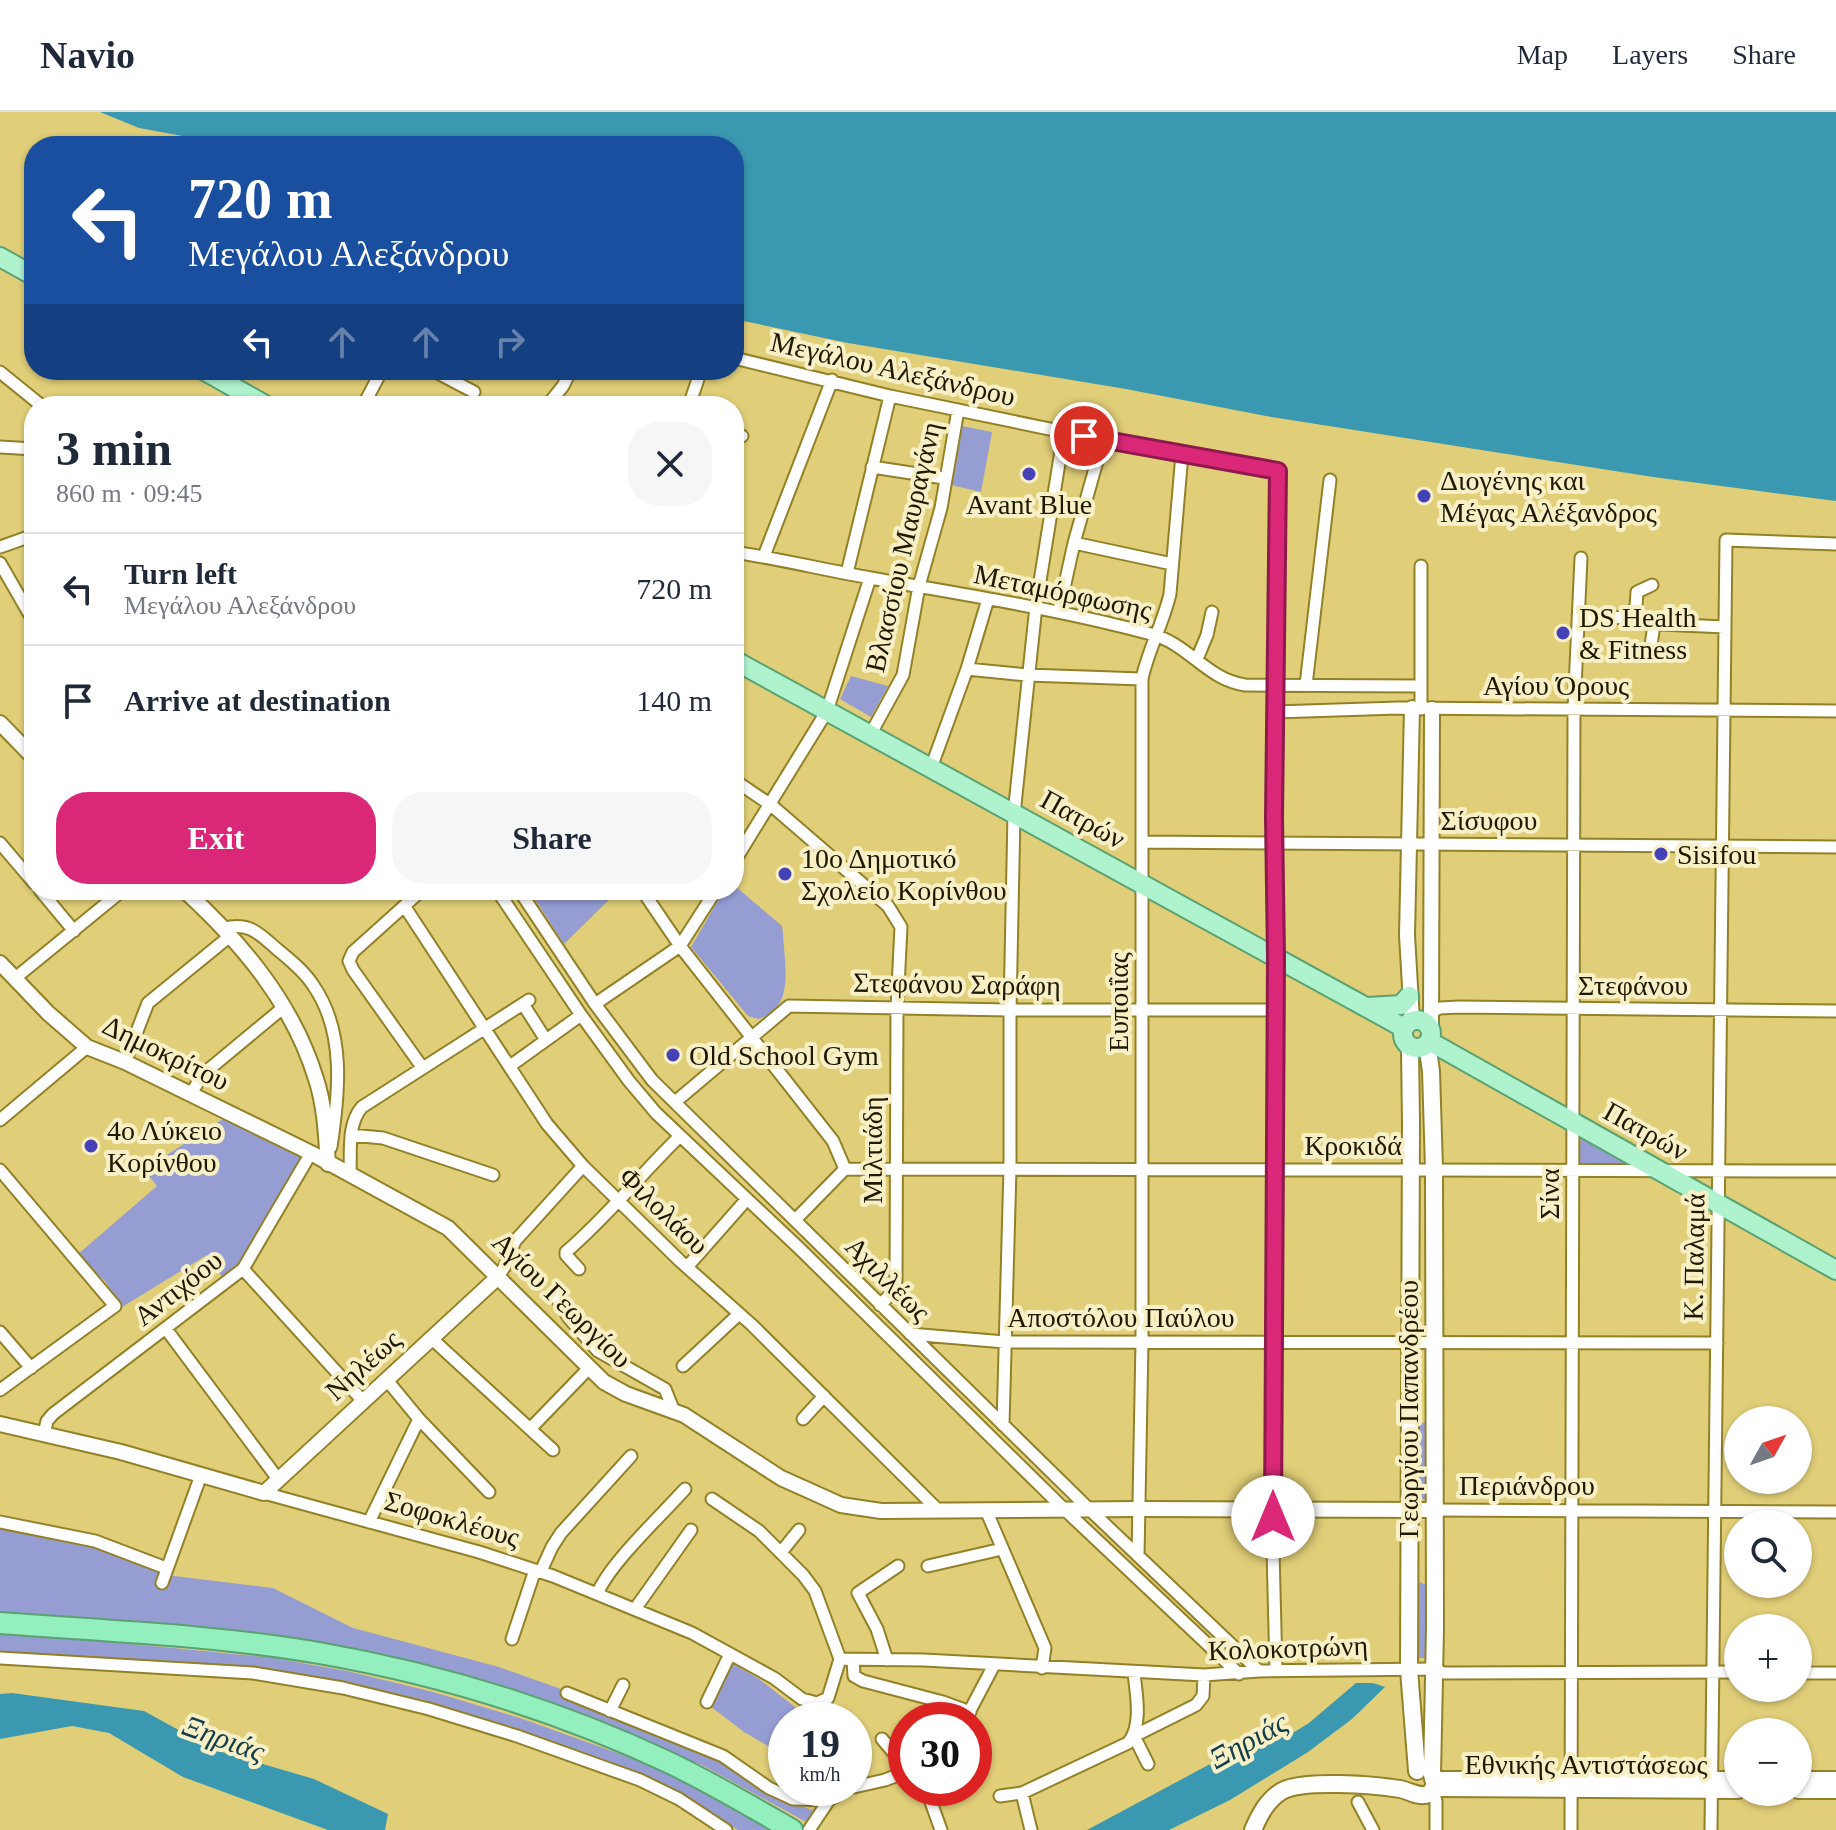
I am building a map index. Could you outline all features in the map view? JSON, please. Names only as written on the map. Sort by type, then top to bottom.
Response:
[{"type":"highway","points":[[0,1623],[237,1642],[318,1653],[443,1682],[521,1703],[631,1745],[673,1764],[792,1830]]},
{"type":"main road","points":[[0,257],[24,270]]},
{"type":"main road","points":[[221,380],[249,396]]},
{"type":"main road","name":"Πατρών","points":[[744,665],[1364,1006],[1409,1021],[1426,1023],[1430,1032],[1574,1123],[1836,1270]]},
{"type":"main road","points":[[1364,1006],[1401,1005],[1420,1048],[1430,1032]]},
{"type":"main road","name":"Γεωργίου Παπανδρέου","points":[[1409,1021],[1412,1341],[1409,1670],[1425,1782]]},
{"type":"main road","name":"Γεωργίου Παπανδρέου","points":[[1425,1782],[1434,1669],[1434,1169],[1430,1032]]},
{"type":"main road","points":[[1253,1830],[1265,1806],[1292,1786],[1337,1784],[1378,1787],[1425,1782]]},
{"type":"street","name":"Μεγάλου Αλεξάνδρου","points":[[744,360],[890,396],[1103,440],[1278,471],[1277,685]]},
{"type":"street","points":[[0,372],[30,396]]},
{"type":"street","points":[[451,380],[474,392]]},
{"type":"street","points":[[764,556],[832,380]]},
{"type":"street","points":[[847,573],[890,396]]},
{"type":"street","name":"Βλασσίου Μαυραγάνη","points":[[870,735],[903,675],[919,586],[941,508],[958,410]]},
{"type":"street","points":[[1003,1425],[1014,814],[1036,606],[1064,432]]},
{"type":"street","points":[[1059,611],[1074,543],[1103,440]]},
{"type":"street","points":[[0,447],[24,448]]},
{"type":"street","name":"Ευποιΐας","points":[[1138,1556],[1142,1341],[1142,679],[1170,594],[1182,454]]},
{"type":"street","points":[[872,467],[944,478]]},
{"type":"street","points":[[1306,685],[1330,480]]},
{"type":"street","points":[[0,547],[24,539]]},
{"type":"street","name":"Κ. Παλαμά","points":[[1711,1830],[1726,540],[1836,544]]},
{"type":"street","points":[[1074,543],[1172,564]]},
{"type":"street","name":"Μεταμόρφωσης","points":[[744,553],[1036,606],[1157,635],[1229,683],[1420,686]]},
{"type":"street","name":"Σίνα","points":[[1571,1830],[1574,709],[1581,558]]},
{"type":"street","points":[[0,563],[24,605]]},
{"type":"street","name":"Γεωργίου Παπανδρέου","points":[[1421,566],[1420,686],[1430,843],[1430,1032]]},
{"type":"street","points":[[744,847],[827,711],[870,578]]},
{"type":"street","points":[[1578,616],[1628,618],[1636,606],[1637,592],[1652,585]]},
{"type":"street","points":[[931,768],[967,669],[988,599]]},
{"type":"street","points":[[1197,659],[1212,612]]},
{"type":"street","points":[[1651,645],[1654,625],[1725,627]]},
{"type":"street","points":[[967,669],[1027,675],[1142,679]]},
{"type":"street","points":[[1276,1670],[1272,1510],[1277,685]]},
{"type":"street","name":"Γεωργίου Παπανδρέου","points":[[1409,1021],[1409,845],[1422,709]]},
{"type":"street","name":"Αγίου Όρους","points":[[1275,712],[1422,709],[1836,711]]},
{"type":"street","points":[[0,723],[24,748]]},
{"type":"street","name":"Μιλτιάδη","points":[[744,787],[771,805],[893,911],[901,927],[897,1007],[896,1280],[893,1292],[880,1305]]},
{"type":"street","name":"Σίσυφου","points":[[1142,842],[1836,847]]},
{"type":"street","points":[[0,843],[24,871]]},
{"type":"street","points":[[48,900],[74,931]]},
{"type":"street","points":[[14,979],[111,900]]},
{"type":"street","points":[[194,900],[227,932],[284,1007],[316,1079],[328,1164]]},
{"type":"street","points":[[412,900],[353,952],[349,961],[422,1067]]},
{"type":"street","name":"Αχιλλέως","points":[[504,900],[581,1015],[642,1097],[679,1137],[1239,1674]]},
{"type":"street","name":"Αχιλλέως","points":[[526,900],[634,1059],[909,1334],[1259,1671]]},
{"type":"street","points":[[649,900],[680,946],[833,1141],[845,1169],[795,1220]]},
{"type":"street","points":[[595,1004],[680,946],[710,900]]},
{"type":"street","name":"Φιλολάου","points":[[405,907],[547,1124],[583,1166],[824,1396],[939,1511]]},
{"type":"street","points":[[125,1062],[148,1003],[227,932],[242,925],[254,930],[295,964],[313,984],[333,1031],[338,1070],[336,1113],[328,1164]]},
{"type":"street","name":"Δημοκρίτου","points":[[0,963],[87,1047],[191,1094],[328,1164]]},
{"type":"street","points":[[350,1174],[351,1135],[356,1113],[362,1107],[526,1002],[546,1040]]},
{"type":"street","name":"Στεφάνου Σαράφη","points":[[675,1102],[752,1034],[789,1006],[1274,1010]]},
{"type":"street","points":[[191,1094],[202,1075],[284,1007]]},
{"type":"street","name":"Στεφάνου","points":[[1430,1032],[1446,1007],[1836,1011]]},
{"type":"street","points":[[510,1066],[581,1015]]},
{"type":"street","points":[[133,1041],[202,1075]]},
{"type":"street","points":[[0,1119],[87,1047]]},
{"type":"street","points":[[351,1135],[383,1138],[493,1175]]},
{"type":"street","points":[[579,1269],[566,1252],[591,1230],[679,1137]]},
{"type":"street","name":"Αντιχόου","points":[[44,1434],[47,1421],[53,1414],[243,1269],[311,1153]]},
{"type":"street","name":"Αγίου Γεωργίου","points":[[328,1164],[448,1228],[614,1389],[673,1409],[781,1478],[841,1505],[881,1511],[1068,1509]]},
{"type":"street","points":[[498,1277],[515,1241],[583,1166]]},
{"type":"street","name":"Κροκιδά","points":[[845,1169],[1655,1168],[1836,1171]]},
{"type":"street","points":[[0,1170],[115,1306],[0,1390]]},
{"type":"street","points":[[687,1267],[747,1199]]},
{"type":"street","points":[[243,1269],[362,1400]]},
{"type":"street","name":"Νηλέως","points":[[264,1493],[498,1277]]},
{"type":"street","points":[[555,1295],[569,1318],[598,1351],[665,1389],[673,1409]]},
{"type":"street","points":[[683,1366],[739,1314]]},
{"type":"street","points":[[166,1329],[278,1479]]},
{"type":"street","points":[[0,1332],[31,1368]]},
{"type":"street","name":"Αποστόλου Παύλου","points":[[909,1334],[1005,1342],[1717,1343]]},
{"type":"street","points":[[431,1338],[553,1450]]},
{"type":"street","points":[[530,1429],[590,1367]]},
{"type":"street","points":[[386,1379],[419,1419],[489,1492]]},
{"type":"street","points":[[803,1419],[824,1396]]},
{"type":"street","points":[[369,1522],[419,1419]]},
{"type":"street","name":"Σοφοκλέους","points":[[0,1424],[201,1475],[538,1571],[692,1633],[774,1678],[802,1699],[817,1703],[828,1698],[840,1659]]},
{"type":"street","points":[[512,1639],[538,1571],[561,1533],[631,1456]]},
{"type":"street","points":[[162,1583],[201,1475]]},
{"type":"street","points":[[597,1594],[602,1582],[685,1489]]},
{"type":"street","points":[[712,1499],[745,1520],[782,1551],[815,1591],[840,1659]]},
{"type":"street","name":"Περιάνδρου","points":[[1068,1509],[1836,1512]]},
{"type":"street","points":[[986,1510],[1045,1648],[1042,1668]]},
{"type":"street","points":[[0,1522],[95,1541],[166,1568]]},
{"type":"street","points":[[635,1609],[691,1530]]},
{"type":"street","points":[[782,1551],[799,1530]]},
{"type":"street","points":[[928,1566],[1002,1549]]},
{"type":"street","points":[[887,1660],[877,1629],[858,1593],[898,1566]]},
{"type":"street","points":[[707,1702],[730,1654]]},
{"type":"street","points":[[0,1658],[253,1673],[358,1691],[517,1736],[640,1780],[679,1799],[726,1830]]},
{"type":"street","name":"Κολοκοτρώνη","points":[[840,1659],[1204,1675],[1276,1670],[1434,1669],[1444,1673],[1724,1671]]},
{"type":"street","points":[[853,1660],[854,1676],[863,1681],[943,1702]]},
{"type":"street","points":[[974,1702],[994,1665]]},
{"type":"street","points":[[1134,1673],[1134,1736],[1148,1764]]},
{"type":"street","points":[[1812,1673],[1836,1673]]},
{"type":"street","points":[[1000,1796],[1022,1793],[1101,1757],[1128,1743],[1134,1736],[1196,1705],[1203,1696],[1204,1675]]},
{"type":"street","points":[[610,1711],[623,1685]]},
{"type":"street","points":[[567,1693],[723,1756],[768,1787]]},
{"type":"street","points":[[882,1739],[888,1746]]},
{"type":"street","points":[[1812,1779],[1836,1779]]},
{"type":"street","name":"Γεωργίου Παπανδρέου","points":[[1425,1782],[1436,1801],[1436,1830]]},
{"type":"street","name":"Εθνικής Αντιστάσεως","points":[[1425,1782],[1712,1785],[1724,1788]]},
{"type":"street","name":"Εθνικής Αντιστάσεως","points":[[1712,1785],[1724,1782]]},
{"type":"street","points":[[1812,1791],[1836,1791]]},
{"type":"street","points":[[1022,1793],[1031,1830]]},
{"type":"street","points":[[1358,1802],[1373,1830]]},
{"type":"street","points":[[809,1830],[825,1806]]},
{"type":"street","points":[[932,1806],[941,1830]]},
{"type":"shaded area","points":[[100,112],[1836,112],[1836,501],[1653,477],[1266,416],[1126,389],[848,343],[744,321],[744,136],[183,136],[139,128]]},
{"type":"shaded area","points":[[962,426],[992,432],[981,492],[951,485]]},
{"type":"shaded area","points":[[851,676],[888,686],[871,717],[840,699]]},
{"type":"shaded area","points":[[744,894],[782,926],[786,971],[783,995],[778,1005],[758,1019],[748,1016],[691,947],[718,900],[744,900]]},
{"type":"shaded area","points":[[535,900],[609,900],[564,944]]},
{"type":"shaded area","points":[[223,1119],[302,1157],[240,1267],[223,1278],[207,1255],[122,1307],[105,1281],[77,1255],[157,1186],[145,1171],[148,1167]]},
{"type":"shaded area","points":[[1581,1136],[1627,1163],[1578,1164]]},
{"type":"shaded area","points":[[1417,1420],[1423,1423],[1429,1420],[1427,1500],[1417,1498]]},
{"type":"shaded area","points":[[0,1526],[112,1552],[174,1576],[273,1588],[353,1628],[499,1667],[561,1689],[561,1695],[713,1756],[768,1788],[768,1801],[702,1765],[606,1729],[346,1650],[0,1615]]},
{"type":"shaded area","points":[[1417,1581],[1424,1584],[1429,1581],[1429,1658],[1417,1658]]},
{"type":"shaded area","points":[[0,1631],[273,1658],[347,1671],[433,1692],[520,1718],[681,1776],[782,1830],[738,1830],[656,1782],[604,1761],[424,1700],[351,1684],[243,1667],[0,1651]]},
{"type":"shaded area","points":[[733,1664],[759,1679],[789,1702],[768,1702],[768,1746],[710,1706],[729,1665]]},
{"type":"shaded area","points":[[1356,1683],[1385,1687],[1352,1719],[1308,1752],[1230,1800],[1169,1830],[1087,1830],[1227,1755],[1291,1734],[1309,1723]]},
{"type":"shaded area","points":[[0,1694],[144,1711],[215,1750],[314,1779],[388,1814],[385,1830],[328,1830],[183,1777],[109,1733],[72,1726],[0,1739]]},
{"type":"shaded area","points":[[777,1806],[801,1806],[816,1812],[808,1823]]},
{"type":"place","name":"Avant Blue","points":[[1029,474]]},
{"type":"place","name":"Διογένης και Μέγας Αλέξανδρος","points":[[1424,496]]},
{"type":"place","name":"DS Health & Fitness","points":[[1563,633]]},
{"type":"place","name":"Sisifou","points":[[1661,854]]},
{"type":"place","name":"10ο Δημοτικό Σχολείο Κορίνθου","points":[[785,874]]},
{"type":"place","name":"Old School Gym","points":[[673,1055]]},
{"type":"place","name":"4ο Λύκειο Κορίνθου","points":[[91,1146]]},
{"type":"route","points":[[1084,436],[1278,471],[1273,1517]]},
{"type":"water label","name":"Ξηριάς","points":[[224,1738]]},
{"type":"water label","name":"Ξηριάς","points":[[1248,1740]]}]
